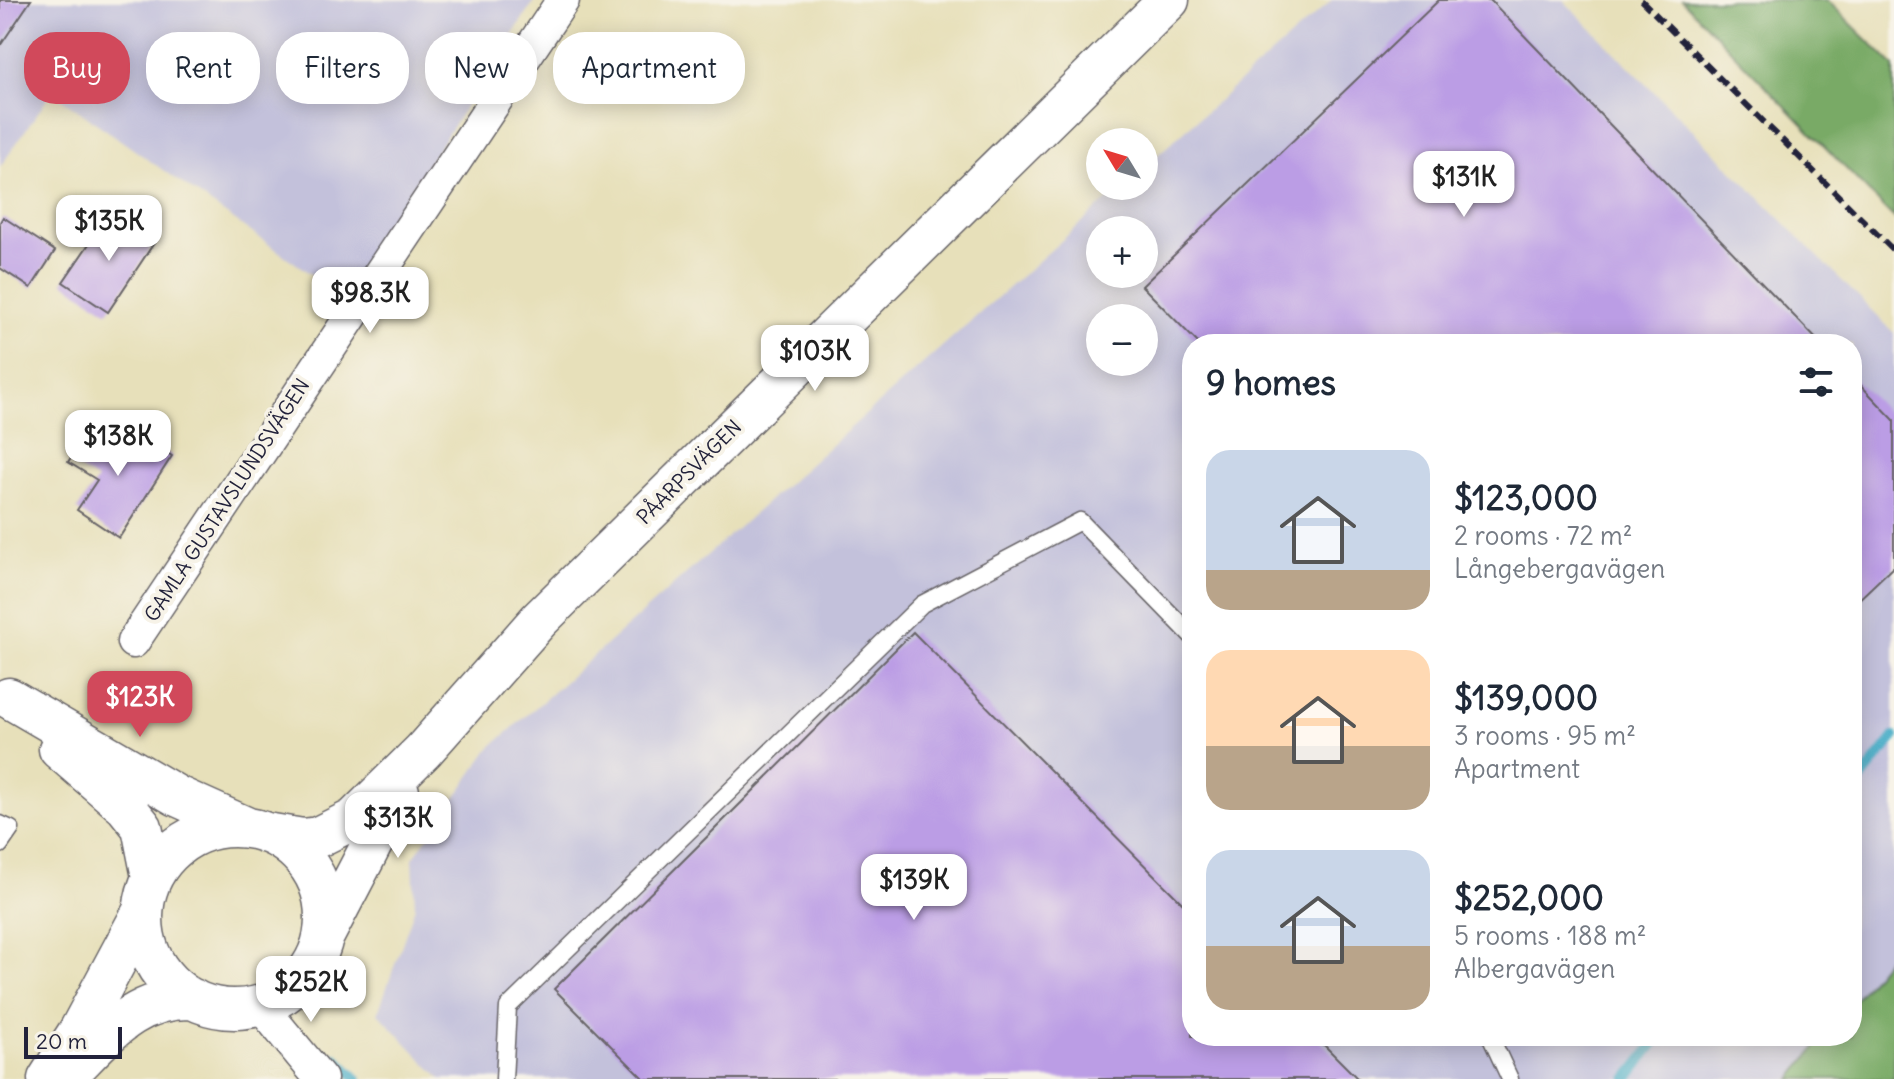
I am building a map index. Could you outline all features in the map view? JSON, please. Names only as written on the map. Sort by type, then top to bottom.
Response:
[{"type":"street","name":"GAMLA GUSTAVSLUNDSVÄGEN","points":[[133,642],[563,0]]},
{"type":"street","name":"PÅARPSVÄGEN","points":[[256,830],[303,839],[341,827],[423,751],[539,620],[1169,0]]},
{"type":"street","points":[[5,694],[177,796],[294,850],[315,876],[323,908],[321,941],[313,962],[299,981],[281,995],[260,1005],[226,1008],[193,999],[166,998],[127,1018],[62,1079]]},
{"type":"street","points":[[5,694],[142,827],[147,894],[145,938],[154,963],[171,984],[193,999]]},
{"type":"street","name":"PÅARPSVÄGEN","points":[[321,941],[375,833],[423,751]]},
{"type":"street","points":[[48,1079],[79,1031],[147,894],[181,843],[223,827],[256,830]]},
{"type":"street","points":[[260,1005],[321,1079]]},
{"type":"lane","points":[[504,1079],[508,1007],[922,604],[1080,521],[1182,626]]},
{"type":"lane","points":[[0,824],[11,829],[0,845]]},
{"type":"lane","points":[[1495,1046],[1510,1079]]},
{"type":"shaded area","points":[[0,0],[535,0],[514,32],[425,32],[425,104],[467,104],[342,296],[69,104],[130,104],[130,32],[24,32],[24,104],[44,104],[0,167]]},
{"type":"shaded area","points":[[1332,0],[1563,0],[1894,333],[1894,951],[1862,991],[1862,334],[1182,334],[1182,1046],[1817,1046],[1791,1079],[441,1079],[378,1013],[415,907],[413,858],[490,748],[1086,219],[1086,288],[1158,288],[1158,216],[1089,216],[1107,200],[1158,200],[1158,155]]},
{"type":"green space","points":[[1682,0],[1827,0],[1894,66],[1894,218]]},
{"type":"green space","points":[[1894,951],[1894,1079],[1791,1079],[1817,1046],[1862,1046],[1862,991]]},
{"type":"building","points":[[0,0],[31,0],[0,46]]},
{"type":"building","points":[[1439,0],[1490,0],[1811,334],[1189,334],[1144,288],[1158,288],[1158,271]]},
{"type":"building","points":[[110,213],[154,243],[108,312],[63,282]]},
{"type":"building","points":[[3,217],[55,251],[31,288],[0,268],[0,222]]},
{"type":"building","points":[[1862,386],[1894,420],[1894,566],[1862,596]]},
{"type":"building","points":[[129,428],[172,456],[119,538],[77,510],[97,480],[68,462],[88,432],[115,450]]},
{"type":"building","points":[[913,632],[1182,903],[1182,1046],[1325,1046],[1358,1079],[644,1079],[554,989]]},
{"type":"waterway","points":[[1862,778],[1894,737]]},
{"type":"waterway","points":[[1627,1079],[1652,1046]]},
{"type":"waterway","points":[[336,1058],[357,1079]]},
{"type":"railway","points":[[1641,0],[1894,251]]}]
